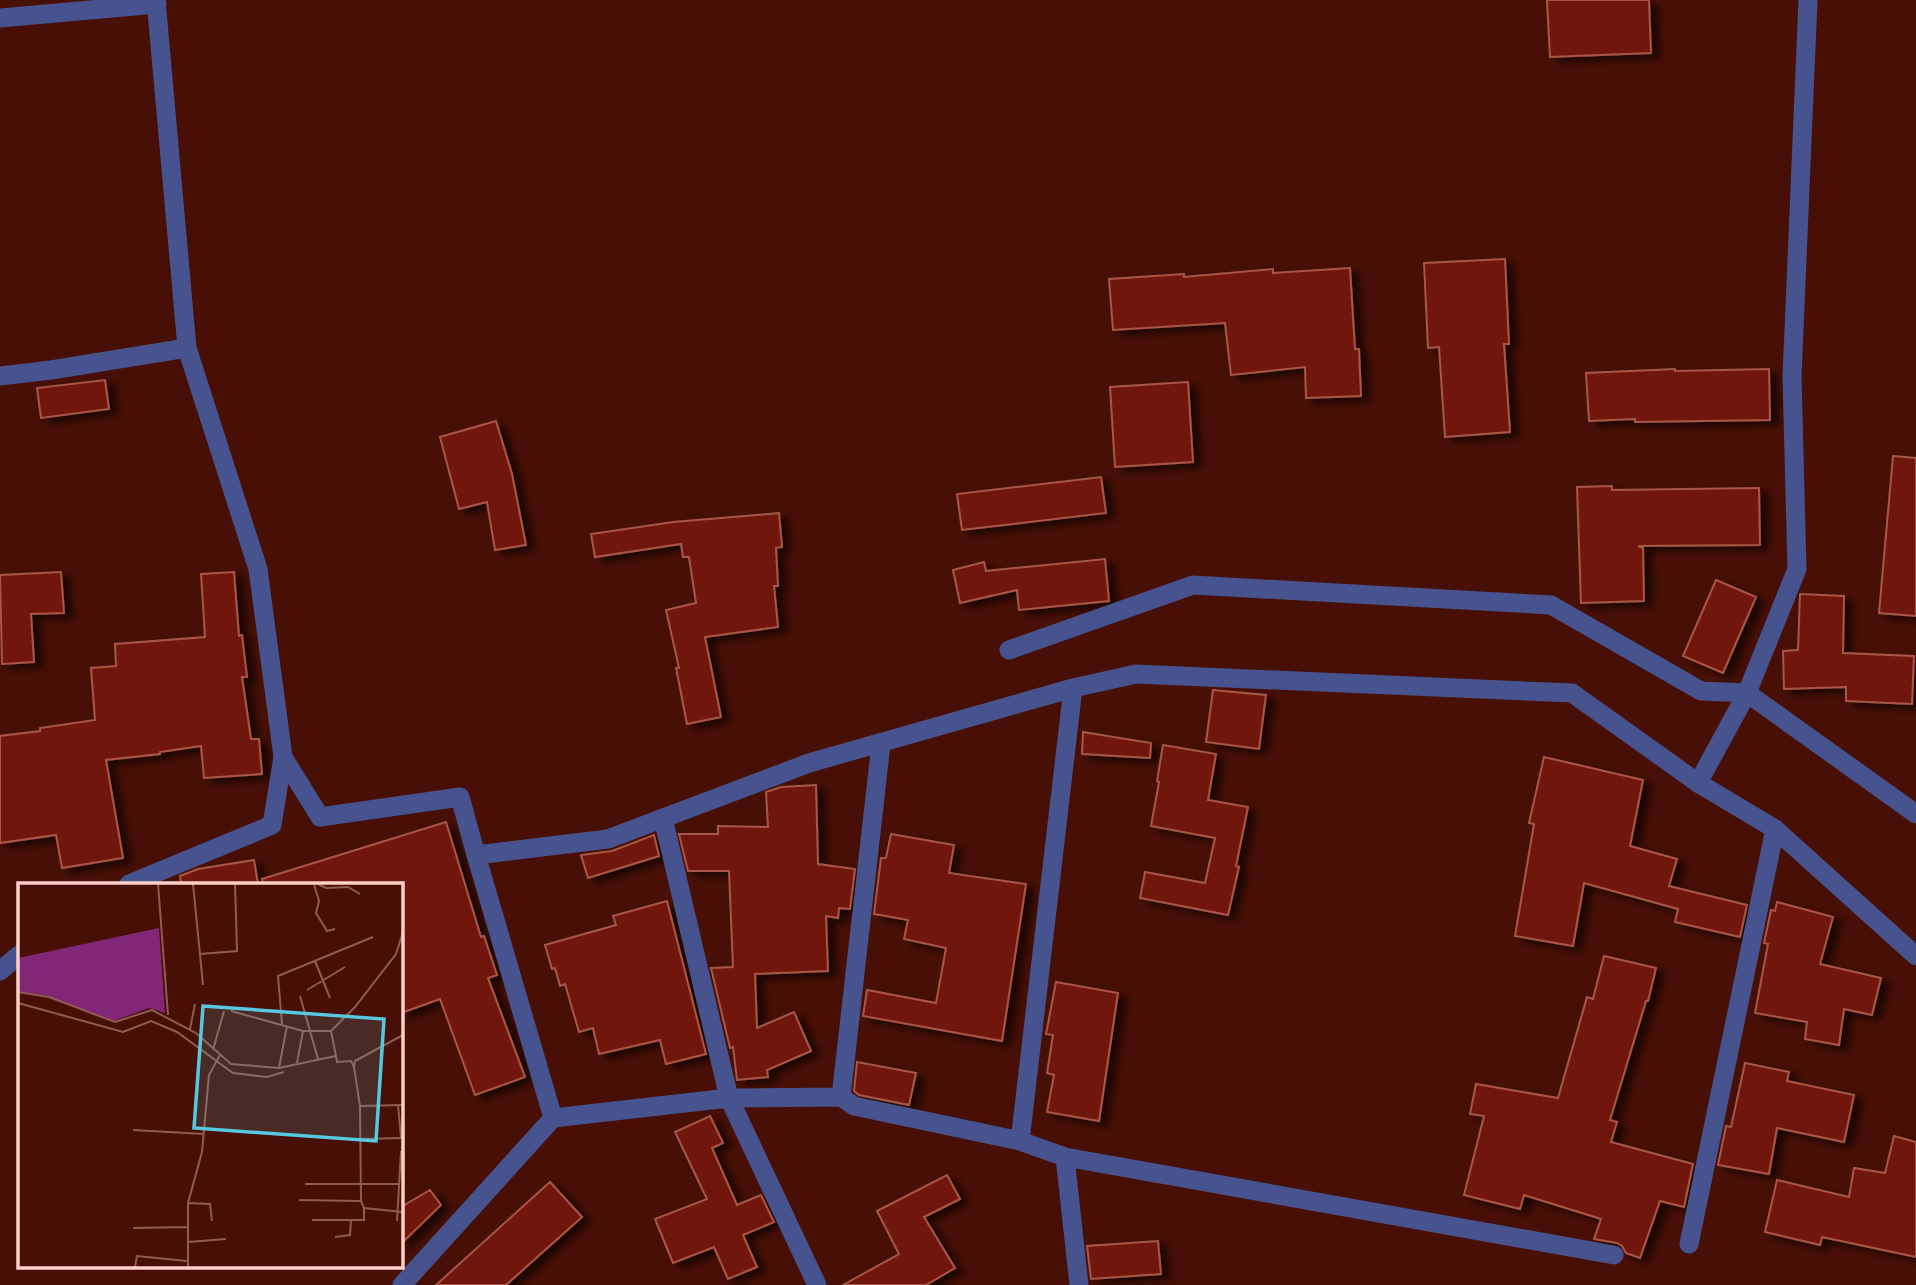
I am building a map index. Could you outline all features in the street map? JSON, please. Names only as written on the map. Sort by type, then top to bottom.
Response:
[{"type":"street","points":[[1698,783],[1747,693],[1797,569],[1792,377],[1808,0]]},
{"type":"street","points":[[0,18],[156,2],[187,348],[258,569],[283,757],[272,825],[130,883]]},
{"type":"street","points":[[0,376],[187,348]]},
{"type":"street","points":[[1009,650],[1193,585],[1551,605],[1702,691],[1747,693],[1916,814]]},
{"type":"street","points":[[476,855],[608,839],[809,764],[1073,688],[1136,674],[1572,694],[1698,783],[1775,829],[1916,956]]},
{"type":"street","points":[[1020,1141],[1073,688]]},
{"type":"street","points":[[841,1097],[881,744]]},
{"type":"street","points":[[283,757],[320,817],[460,797],[553,1118]]},
{"type":"street","points":[[663,818],[729,1098],[817,1285]]},
{"type":"street","points":[[1689,1244],[1775,829]]},
{"type":"street","points":[[0,971],[18,956]]},
{"type":"street","points":[[402,1285],[553,1118],[729,1098],[841,1097],[854,1106],[1020,1141],[1065,1157],[1614,1255]]},
{"type":"street","points":[[1065,1157],[1079,1285]]},
{"type":"building","points":[[1547,0],[1649,0],[1651,53],[1550,57]]},
{"type":"building","points":[[1505,259],[1509,344],[1504,344],[1510,432],[1445,437],[1439,347],[1428,348],[1424,263]]},
{"type":"building","points":[[1350,268],[1361,396],[1306,398],[1305,367],[1231,375],[1225,323],[1113,330],[1109,279],[1184,274],[1184,277],[1273,269],[1273,273]]},
{"type":"building","points":[[1769,369],[1770,420],[1589,421],[1586,373]]},
{"type":"building","points":[[105,380],[109,409],[41,418],[37,388]]},
{"type":"building","points":[[1188,382],[1193,462],[1115,467],[1110,387]]},
{"type":"building","points":[[496,421],[512,474],[526,545],[495,550],[487,502],[459,509],[440,437]]},
{"type":"building","points":[[1893,456],[1916,458],[1916,616],[1879,613]]},
{"type":"building","points":[[1101,477],[1106,513],[962,530],[957,494]]},
{"type":"building","points":[[1612,486],[1612,490],[1759,488],[1760,545],[1638,546],[1643,548],[1644,601],[1581,603],[1577,487]]},
{"type":"building","points":[[779,513],[782,547],[776,548],[778,586],[774,586],[778,627],[705,637],[721,717],[687,724],[676,668],[679,668],[666,610],[696,603],[689,557],[683,557],[681,544],[595,557],[591,534],[673,522]]},
{"type":"building","points":[[1105,559],[1109,601],[1019,610],[1017,590],[960,603],[953,570],[984,562],[986,571]]},
{"type":"building","points":[[61,572],[64,613],[31,614],[34,662],[2,664],[0,575]]},
{"type":"building","points":[[234,572],[239,636],[242,635],[247,677],[242,677],[251,739],[259,739],[262,774],[204,778],[201,746],[106,760],[123,858],[62,868],[56,835],[0,843],[0,736],[95,720],[91,668],[116,666],[115,644],[205,637],[201,574]]},
{"type":"building","points":[[1716,580],[1756,597],[1723,673],[1683,656]]},
{"type":"building","points":[[1800,594],[1844,596],[1843,653],[1914,656],[1912,704],[1846,701],[1846,687],[1784,689],[1783,651],[1798,650]]},
{"type":"building","points":[[1213,690],[1266,695],[1259,749],[1206,742]]},
{"type":"building","points":[[1083,732],[1151,743],[1150,758],[1082,754]]},
{"type":"building","points":[[1163,745],[1216,754],[1208,800],[1248,807],[1228,915],[1140,898],[1145,872],[1205,883],[1215,838],[1151,826]]},
{"type":"building","points":[[1544,757],[1643,780],[1630,846],[1677,859],[1669,886],[1747,905],[1740,937],[1675,922],[1678,909],[1584,883],[1573,946],[1515,936],[1534,824],[1529,823]]},
{"type":"building","points":[[816,785],[818,864],[855,869],[850,909],[839,908],[838,918],[826,916],[828,971],[755,974],[757,1028],[794,1012],[811,1051],[767,1070],[768,1077],[737,1080],[733,1047],[730,1048],[711,968],[733,967],[729,871],[688,871],[679,834],[718,834],[718,826],[768,827],[766,792],[781,787]]},
{"type":"building","points":[[446,822],[481,937],[484,936],[497,975],[488,978],[525,1077],[475,1095],[440,999],[402,1013],[402,883],[263,883],[262,879]]},
{"type":"building","points":[[891,834],[954,845],[949,873],[1026,884],[1002,1041],[863,1016],[867,990],[936,1003],[946,948],[904,939],[908,920],[874,914],[881,858],[886,858]]},
{"type":"building","points":[[654,835],[659,856],[588,878],[581,855],[612,851]]},
{"type":"building","points":[[254,860],[258,883],[181,883],[180,876],[198,869]]},
{"type":"building","points":[[667,901],[706,1054],[666,1064],[660,1040],[599,1054],[593,1028],[579,1032],[565,984],[560,986],[545,945],[616,925],[613,916]]},
{"type":"building","points":[[1777,902],[1833,917],[1820,964],[1881,978],[1872,1015],[1844,1009],[1839,1045],[1805,1039],[1807,1022],[1755,1013],[1768,944],[1764,943],[1771,910],[1775,911]]},
{"type":"building","points":[[1604,956],[1656,968],[1610,1120],[1617,1122],[1611,1142],[1693,1164],[1684,1207],[1660,1201],[1640,1258],[1626,1253],[1617,1243],[1594,1239],[1601,1219],[1524,1195],[1520,1209],[1464,1195],[1484,1116],[1470,1114],[1476,1084],[1558,1098],[1587,997],[1593,999]]},
{"type":"building","points":[[1056,982],[1118,993],[1099,1121],[1047,1112],[1054,1075],[1047,1073],[1053,1035],[1046,1034]]},
{"type":"building","points":[[857,1062],[916,1073],[909,1105],[859,1095],[854,1091]]},
{"type":"building","points":[[1745,1063],[1789,1072],[1787,1081],[1854,1095],[1844,1142],[1777,1128],[1769,1174],[1718,1165],[1726,1126],[1731,1127]]},
{"type":"building","points":[[710,1116],[723,1143],[712,1148],[737,1205],[761,1195],[774,1222],[743,1235],[757,1267],[728,1279],[714,1247],[673,1263],[655,1219],[707,1199],[675,1132]]},
{"type":"building","points":[[1894,1136],[1916,1142],[1916,1257],[1822,1237],[1820,1245],[1765,1232],[1777,1180],[1849,1197],[1854,1168],[1885,1173]]},
{"type":"building","points":[[947,1175],[960,1199],[924,1217],[955,1268],[926,1285],[843,1285],[899,1254],[877,1211]]},
{"type":"building","points":[[550,1182],[582,1217],[506,1285],[436,1285]]},
{"type":"building","points":[[430,1190],[441,1205],[402,1243],[402,1206]]},
{"type":"building","points":[[1158,1241],[1161,1274],[1091,1279],[1087,1246]]}]
